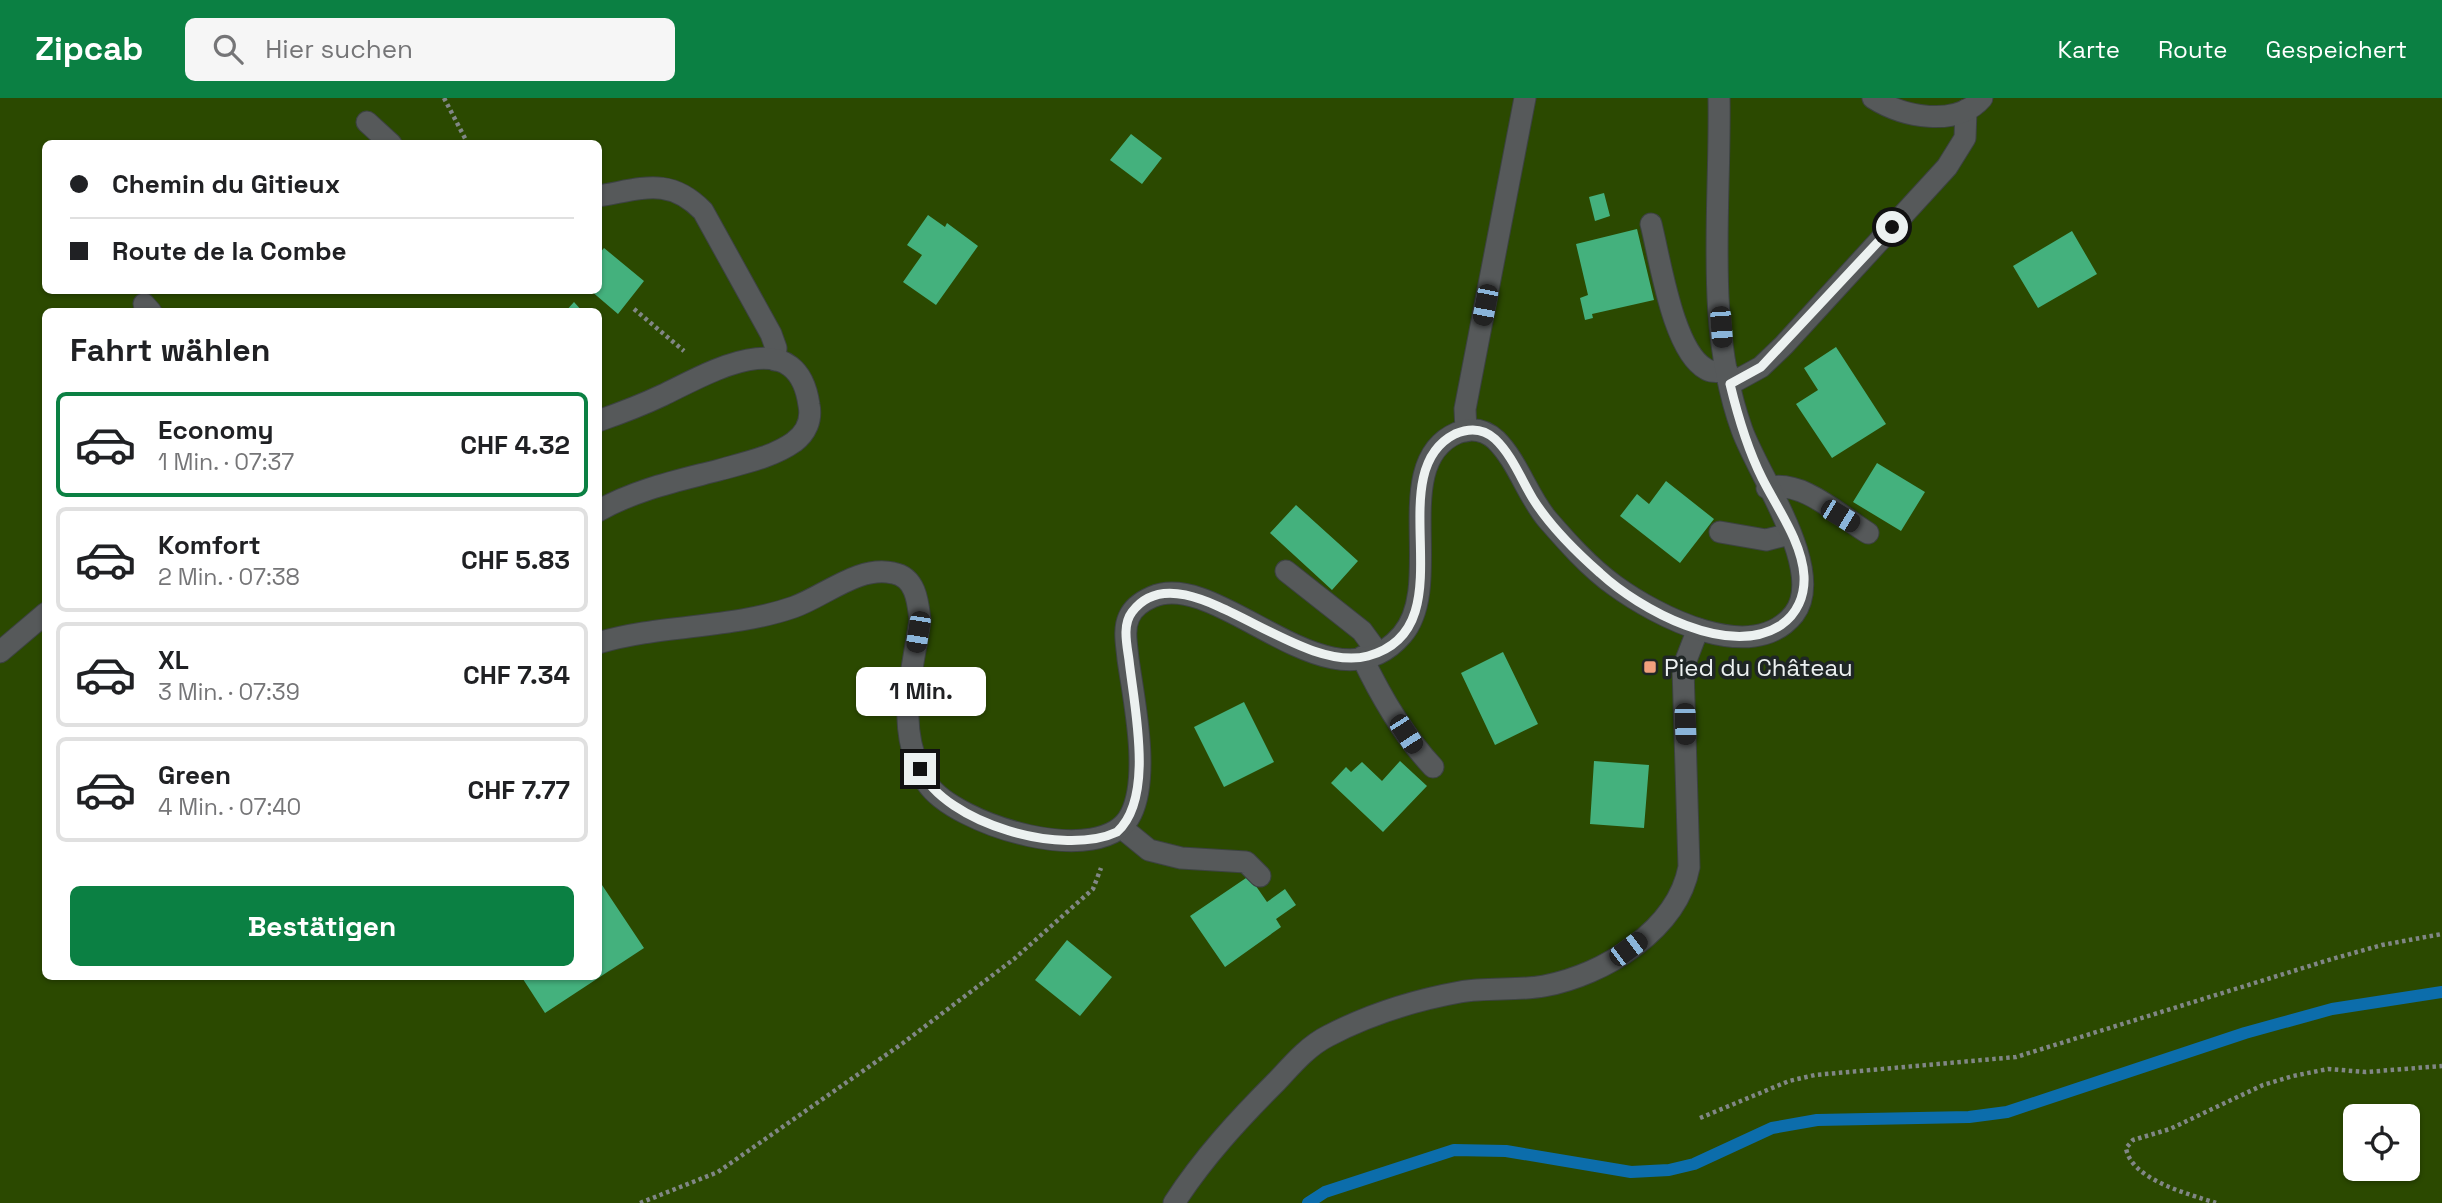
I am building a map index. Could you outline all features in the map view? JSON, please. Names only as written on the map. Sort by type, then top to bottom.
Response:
[{"type":"street","points":[[1466,430],[1465,409],[1525,98]]},
{"type":"street","points":[[602,642],[644,632],[782,610],[808,602],[865,574],[894,573],[910,583],[919,608],[920,621],[906,692],[907,721],[914,753],[934,792],[959,811],[1030,835],[1080,841],[1114,832],[1129,818],[1137,797],[1137,737],[1126,631],[1129,617],[1139,604],[1167,592],[1190,594],[1312,652],[1337,658],[1370,655],[1405,631],[1417,605],[1422,492],[1428,465],[1443,443],[1466,430],[1479,430],[1495,439],[1544,515],[1600,573],[1650,607],[1698,629],[1729,637],[1752,636],[1778,627],[1794,613],[1804,581],[1800,555],[1741,428],[1728,378],[1719,280],[1719,98]]},
{"type":"street","points":[[1873,98],[1915,115],[1939,116],[1974,104]]},
{"type":"street","points":[[1651,224],[1684,341],[1705,369],[1728,378],[1761,367],[1947,167],[1965,138],[1974,104]]},
{"type":"street","points":[[367,121],[387,140]]},
{"type":"street","points":[[602,195],[666,187],[691,198],[703,211],[771,334],[776,348],[775,360]]},
{"type":"street","points":[[602,420],[638,407],[747,359],[775,360],[795,370],[807,391],[810,412],[800,436],[766,456],[643,490],[602,509]]},
{"type":"street","points":[[1767,488],[1781,484],[1797,490],[1868,533]]},
{"type":"street","points":[[1720,532],[1766,540],[1790,534]]},
{"type":"street","points":[[1286,571],[1362,631],[1391,712],[1415,748],[1433,767]]},
{"type":"street","points":[[0,652],[42,616]]},
{"type":"street","points":[[1174,1203],[1193,1174],[1241,1116],[1304,1053],[1325,1037],[1441,996],[1563,982],[1605,964],[1664,919],[1686,884],[1689,867],[1683,677],[1685,660],[1698,629]]},
{"type":"street","points":[[1114,832],[1149,850],[1181,858],[1246,862],[1260,876]]},
{"type":"path","points":[[444,98],[466,140]]},
{"type":"path","points":[[634,309],[679,345],[701,377]]},
{"type":"path","points":[[640,1203],[718,1172],[903,1043],[1014,959],[1093,890],[1114,832]]},
{"type":"path","points":[[1700,1118],[1789,1081],[1815,1075],[2016,1057],[2345,955],[2442,934]]},
{"type":"path","points":[[2216,1203],[2178,1191],[2140,1171],[2128,1160],[2126,1148],[2133,1140],[2170,1129],[2263,1085],[2293,1076],[2328,1069],[2366,1072],[2442,1066]]},
{"type":"green space","points":[[0,98],[2442,98],[2442,1203],[0,1203]]},
{"type":"building","points":[[1131,134],[1162,158],[1142,184],[1110,160]]},
{"type":"building","points":[[1604,193],[1610,216],[1595,221],[1589,197]]},
{"type":"building","points":[[928,215],[945,227],[947,223],[978,246],[936,305],[903,282],[922,255],[907,245]]},
{"type":"building","points":[[1637,229],[1654,300],[1592,314],[1593,318],[1585,320],[1580,298],[1588,295],[1576,244]]},
{"type":"building","points":[[2072,231],[2097,274],[2038,308],[2013,266]]},
{"type":"building","points":[[604,248],[644,281],[618,314],[595,294],[602,294]]},
{"type":"building","points":[[574,302],[579,308],[569,308]]},
{"type":"building","points":[[1836,347],[1886,424],[1832,458],[1796,404],[1818,390],[1804,368]]},
{"type":"building","points":[[1877,463],[1925,492],[1901,531],[1853,502]]},
{"type":"building","points":[[1666,481],[1714,519],[1680,563],[1620,516],[1637,494],[1649,504]]},
{"type":"building","points":[[1296,505],[1358,561],[1332,590],[1270,533]]},
{"type":"building","points":[[1503,652],[1538,724],[1495,745],[1461,673]]},
{"type":"building","points":[[1244,702],[1274,762],[1224,787],[1194,727]]},
{"type":"building","points":[[1400,761],[1427,786],[1383,832],[1331,783],[1346,767],[1351,772],[1362,762],[1382,781]]},
{"type":"building","points":[[1594,761],[1649,765],[1644,828],[1590,824]]},
{"type":"building","points":[[1249,876],[1267,902],[1285,889],[1296,905],[1276,919],[1281,927],[1225,967],[1190,916]]},
{"type":"building","points":[[602,885],[644,948],[602,976]]},
{"type":"building","points":[[1067,940],[1112,977],[1080,1016],[1035,980]]},
{"type":"building","points":[[524,980],[595,980],[545,1013]]},
{"type":"waterway","points":[[1308,1203],[1325,1192],[1454,1150],[1506,1151],[1631,1172],[1669,1170],[1694,1164],[1772,1128],[1817,1120],[1969,1117],[2007,1112],[2245,1033],[2332,1009],[2442,992]]},
{"type":"place","name":"Pied du Château","points":[[1650,667]]},
{"type":"route","points":[[920,769],[934,792],[959,811],[1008,829],[1050,839],[1080,841],[1117,832],[1129,818],[1137,797],[1139,765],[1126,641],[1129,617],[1139,604],[1167,592],[1190,594],[1312,652],[1350,659],[1369,656],[1387,648],[1405,631],[1417,605],[1423,484],[1428,465],[1443,443],[1466,430],[1479,430],[1495,439],[1513,463],[1544,515],[1579,553],[1615,586],[1650,607],[1698,629],[1716,634],[1729,637],[1752,636],[1778,627],[1787,621],[1799,604],[1803,593],[1803,569],[1796,545],[1761,476],[1741,428],[1730,384],[1761,367],[1784,345],[1892,227]]}]
